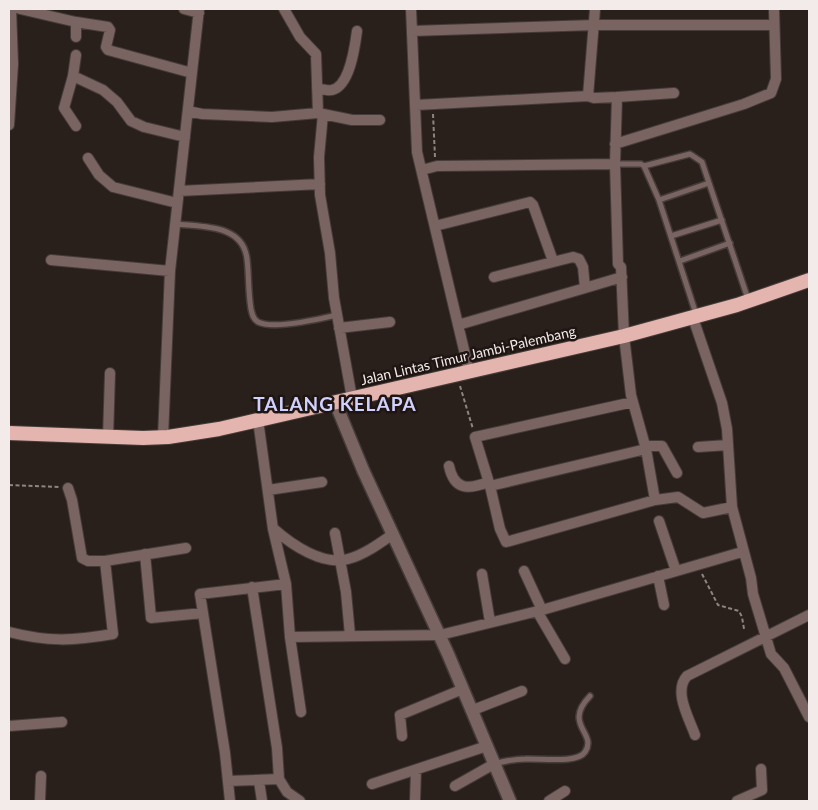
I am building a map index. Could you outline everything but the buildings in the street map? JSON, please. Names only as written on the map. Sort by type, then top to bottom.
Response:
[{"type":"highway","name":"Jalan Lintas Timur Jambi-Palembang","points":[[9,433],[108,438],[163,437],[258,420],[695,318],[809,280]]},
{"type":"street","points":[[9,125],[13,64],[10,9]]},
{"type":"street","points":[[20,9],[76,22],[108,27],[106,47],[108,50],[192,73]]},
{"type":"street","points":[[163,437],[170,271],[199,11],[184,9]]},
{"type":"street","points":[[284,9],[300,37],[316,54],[317,88],[321,113],[320,184],[337,315],[352,398]]},
{"type":"street","points":[[411,9],[417,152],[458,325],[463,373]]},
{"type":"street","points":[[588,96],[588,72],[595,25],[595,9]]},
{"type":"street","points":[[615,144],[744,104],[771,93],[776,79],[774,9]]},
{"type":"street","points":[[76,22],[76,37]]},
{"type":"street","points":[[412,31],[595,25],[774,25]]},
{"type":"street","points":[[317,88],[330,91],[336,89],[348,72],[358,31]]},
{"type":"street","points":[[76,55],[73,76],[64,108],[76,126]]},
{"type":"street","points":[[73,76],[103,90],[117,102],[131,121],[144,127],[185,138]]},
{"type":"street","points":[[416,106],[674,93]]},
{"type":"street","points":[[617,97],[615,164],[618,264],[622,277],[624,336],[633,402],[646,447],[655,500]]},
{"type":"street","points":[[188,111],[202,114],[272,117],[321,113],[352,120],[380,120]]},
{"type":"street","points":[[88,158],[99,175],[112,187],[177,203]]},
{"type":"street","points":[[422,170],[437,166],[615,164]]},
{"type":"street","points":[[178,192],[320,184]]},
{"type":"street","points":[[435,226],[530,202],[533,205],[553,261]]},
{"type":"street","points":[[494,277],[573,257],[579,259],[583,267],[585,288]]},
{"type":"street","points":[[51,260],[170,271]]},
{"type":"street","points":[[458,325],[622,277]]},
{"type":"street","points":[[695,318],[719,390],[728,445],[732,507],[742,552],[766,637],[771,654],[784,668],[809,717]]},
{"type":"street","points":[[339,328],[390,322]]},
{"type":"street","points":[[108,438],[110,373]]},
{"type":"street","points":[[335,402],[363,470],[473,710],[510,801]]},
{"type":"street","points":[[633,402],[475,437],[500,529],[506,542],[655,500],[678,497],[703,513],[732,507]]},
{"type":"street","points":[[258,420],[274,528],[286,584],[290,637],[301,712]]},
{"type":"street","points":[[698,447],[728,445]]},
{"type":"street","points":[[449,466],[452,478],[459,485],[470,488],[646,447],[662,446],[677,473]]},
{"type":"street","points":[[268,490],[322,482]]},
{"type":"street","points":[[68,488],[72,500],[82,558],[88,561],[104,560],[186,548]]},
{"type":"street","points":[[659,521],[676,571]]},
{"type":"street","points":[[274,528],[290,543],[307,553],[339,560],[348,560],[393,534]]},
{"type":"street","points":[[335,534],[346,592],[350,636]]},
{"type":"street","points":[[290,637],[440,635],[539,610],[742,552]]},
{"type":"street","points":[[145,554],[152,618],[203,613]]},
{"type":"street","points":[[9,632],[39,639],[83,639],[112,634],[104,560]]},
{"type":"street","points":[[524,571],[539,610],[565,659]]},
{"type":"street","points":[[482,574],[490,622]]},
{"type":"street","points":[[658,576],[664,605]]},
{"type":"street","points":[[230,801],[200,594],[286,584]]},
{"type":"street","points":[[252,587],[277,748],[279,778],[287,792],[300,801]]},
{"type":"street","points":[[695,735],[684,703],[682,681],[687,676],[809,615]]},
{"type":"street","points":[[402,736],[400,715],[463,689]]},
{"type":"street","points":[[473,710],[522,691]]},
{"type":"street","points":[[9,726],[62,722]]},
{"type":"street","points":[[372,784],[487,746]]},
{"type":"street","points":[[455,786],[494,764]]},
{"type":"street","points":[[738,801],[762,790],[761,769]]},
{"type":"street","points":[[415,801],[416,770]]},
{"type":"street","points":[[40,801],[41,776]]},
{"type":"street","points":[[228,781],[259,781],[279,778]]},
{"type":"street","points":[[259,781],[262,801]]},
{"type":"street","points":[[549,801],[565,791]]},
{"type":"lane","points":[[615,164],[641,164],[644,166],[694,155],[702,162],[749,301]]},
{"type":"lane","points":[[644,166],[659,200],[680,261],[695,318]]},
{"type":"lane","points":[[659,200],[709,183]]},
{"type":"lane","points":[[671,236],[722,220]]},
{"type":"lane","points":[[175,224],[227,231],[240,238],[247,257],[250,309],[252,316],[259,322],[275,324],[337,315]]},
{"type":"lane","points":[[680,261],[730,243]]},
{"type":"lane","points":[[494,764],[525,759],[570,760],[581,756],[588,744],[578,716],[579,710],[590,696]]},
{"type":"path","points":[[433,104],[437,166]]},
{"type":"path","points":[[463,373],[475,437]]},
{"type":"path","points":[[9,485],[68,488]]},
{"type":"path","points":[[698,565],[717,604],[739,611],[744,629]]},
{"type":"district","name":"TALANG KELAPA","points":[[335,403]]}]
